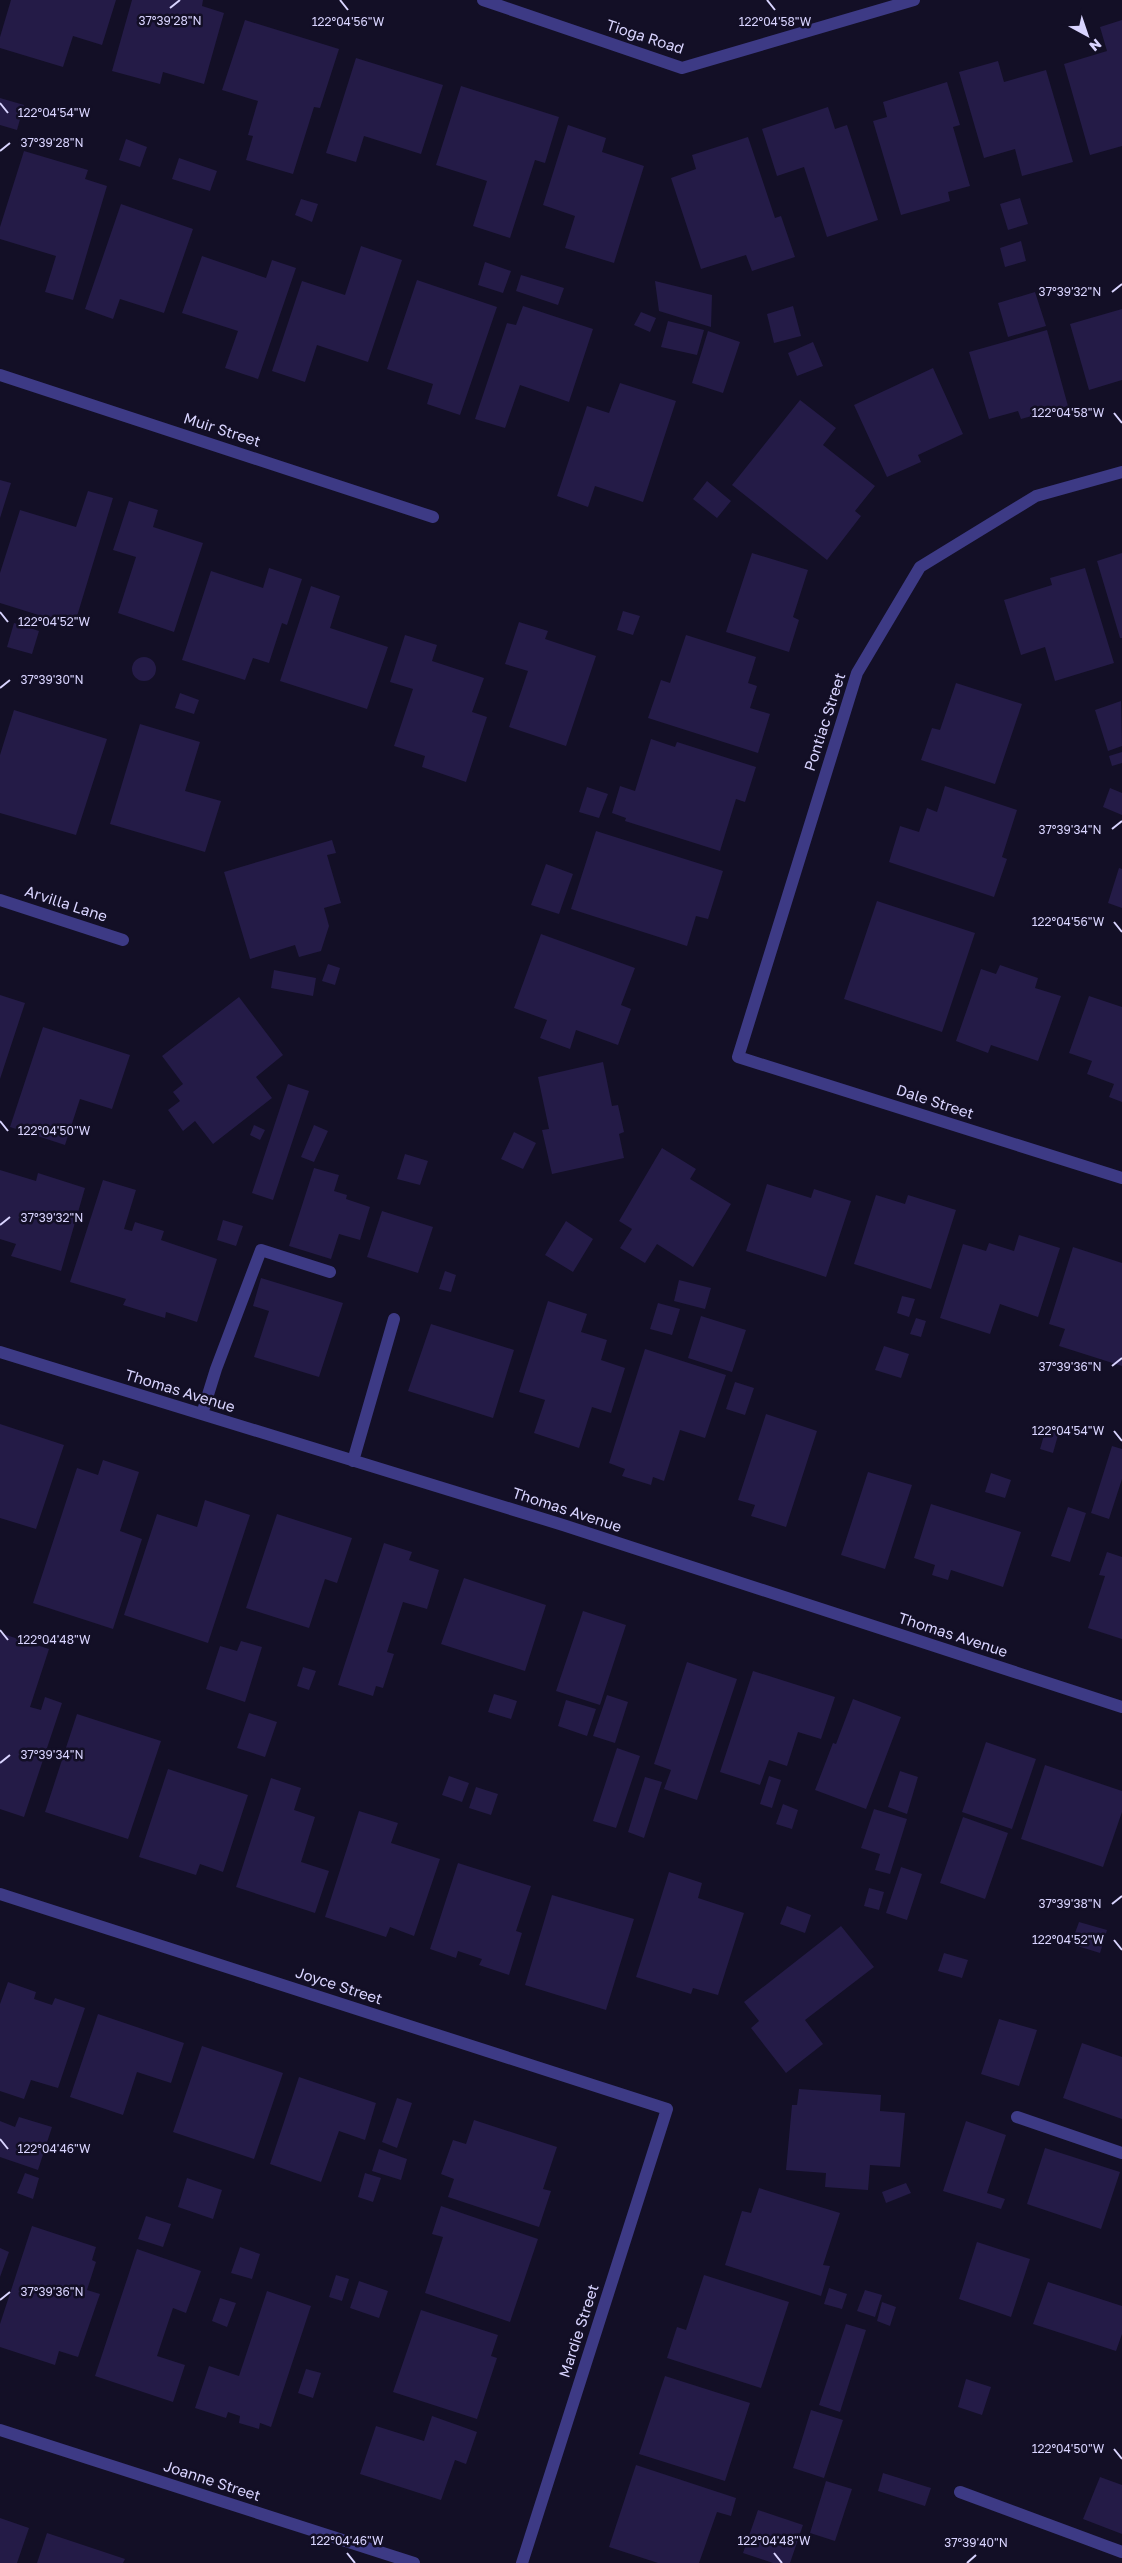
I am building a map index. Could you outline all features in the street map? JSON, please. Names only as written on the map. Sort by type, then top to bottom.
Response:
[{"type":"street","name":"Tioga Road","points":[[483,0],[682,68],[914,0]]},
{"type":"street","name":"Muir Street","points":[[0,375],[433,517]]},
{"type":"street","name":"Pontiac Street","points":[[738,1057],[857,673],[920,566],[1036,496],[1122,472]]},
{"type":"street","name":"Arvilla Lane","points":[[0,900],[123,940]]},
{"type":"street","name":"Dale Street","points":[[738,1057],[1122,1178]]},
{"type":"street","points":[[202,1414],[216,1369],[261,1250],[330,1272]]},
{"type":"street","points":[[354,1461],[394,1319]]},
{"type":"street","name":"Thomas Avenue","points":[[0,1352],[563,1525],[1122,1707]]},
{"type":"street","name":"Joyce Street","points":[[0,1894],[667,2110]]},
{"type":"street","name":"Mardie Street","points":[[522,2563],[667,2110]]},
{"type":"street","points":[[1017,2117],[1122,2153]]},
{"type":"street","name":"Joanne Street","points":[[0,2430],[414,2563]]},
{"type":"street","points":[[960,2492],[1122,2552]]},
{"type":"building","points":[[11,0],[116,0],[102,45],[73,36],[63,67],[0,48],[0,37]]},
{"type":"building","points":[[132,0],[203,0],[202,6],[224,13],[204,84],[163,72],[160,84],[112,71]]},
{"type":"building","points":[[245,20],[339,49],[320,108],[314,107],[293,174],[246,160],[253,136],[248,135],[258,101],[222,90]]},
{"type":"building","points":[[1122,20],[1122,146],[1090,155],[1064,64],[1107,51],[1100,27]]},
{"type":"building","points":[[356,58],[443,85],[421,154],[364,136],[356,162],[326,153]]},
{"type":"building","points":[[998,61],[1004,82],[1046,70],[1073,162],[1022,176],[1015,149],[984,158],[959,72]]},
{"type":"building","points":[[947,82],[960,125],[953,127],[970,186],[948,192],[950,201],[901,215],[873,121],[887,117],[883,102]]},
{"type":"building","points":[[461,86],[559,117],[545,163],[535,160],[510,238],[473,226],[487,181],[436,165]]},
{"type":"building","points":[[0,98],[24,105],[17,130],[0,125]]},
{"type":"building","points":[[828,107],[835,129],[847,125],[878,220],[827,237],[804,167],[777,176],[762,129]]},
{"type":"building","points":[[568,125],[606,138],[602,152],[644,166],[614,263],[565,248],[575,216],[543,205]]},
{"type":"building","points":[[748,137],[775,218],[781,216],[795,257],[752,271],[746,255],[701,269],[671,178],[696,169],[692,155]]},
{"type":"building","points":[[126,139],[147,147],[140,167],[119,160]]},
{"type":"building","points":[[24,151],[88,170],[85,179],[107,186],[73,300],[45,292],[56,256],[0,239],[0,227]]},
{"type":"building","points":[[179,158],[217,171],[210,191],[172,179]]},
{"type":"building","points":[[1020,198],[1028,224],[1008,230],[1000,204]]},
{"type":"building","points":[[301,199],[318,204],[312,222],[295,215]]},
{"type":"building","points":[[121,204],[193,229],[164,313],[120,299],[113,319],[85,309]]},
{"type":"building","points":[[1021,241],[1026,261],[1005,267],[1000,248]]},
{"type":"building","points":[[361,246],[402,260],[368,362],[317,345],[305,382],[272,371],[302,281],[345,295]]},
{"type":"building","points":[[202,256],[266,278],[272,260],[296,268],[258,379],[225,368],[238,331],[182,313]]},
{"type":"building","points":[[485,262],[511,271],[503,293],[478,285]]},
{"type":"building","points":[[521,275],[564,288],[558,305],[516,291]]},
{"type":"building","points":[[417,280],[497,307],[460,415],[427,404],[433,384],[387,369]]},
{"type":"building","points":[[655,281],[712,295],[711,327],[659,311]]},
{"type":"building","points":[[1035,292],[1046,326],[1008,337],[998,303]]},
{"type":"building","points":[[523,306],[593,329],[569,402],[520,385],[505,428],[475,419],[507,323],[516,325]]},
{"type":"building","points":[[793,306],[801,336],[774,343],[767,314]]},
{"type":"building","points":[[1122,309],[1122,380],[1089,390],[1070,324]]},
{"type":"building","points":[[641,312],[656,318],[650,332],[634,325]]},
{"type":"building","points":[[668,321],[704,330],[697,355],[661,347]]},
{"type":"building","points":[[1047,330],[1068,406],[1021,419],[1018,411],[989,419],[969,352]]},
{"type":"building","points":[[708,331],[740,342],[723,393],[692,383]]},
{"type":"building","points":[[813,342],[823,366],[797,376],[788,353]]},
{"type":"building","points":[[933,368],[963,434],[918,455],[921,462],[887,477],[854,405]]},
{"type":"building","points":[[620,383],[676,401],[643,502],[595,486],[588,507],[557,496],[587,406],[609,413]]},
{"type":"building","points":[[800,400],[836,428],[823,445],[875,486],[855,511],[861,516],[827,560],[732,485]]},
{"type":"building","points":[[0,480],[11,483],[0,518]]},
{"type":"building","points":[[707,481],[731,501],[717,518],[693,499]]},
{"type":"building","points":[[88,491],[113,498],[74,626],[0,603],[0,573],[20,510],[76,527]]},
{"type":"building","points":[[129,501],[158,510],[153,527],[203,543],[174,632],[118,613],[136,557],[113,550]]},
{"type":"building","points":[[752,553],[808,570],[793,617],[799,620],[789,652],[726,632]]},
{"type":"building","points":[[1122,553],[1122,638],[1120,638],[1097,561]]},
{"type":"building","points":[[269,568],[302,579],[287,625],[282,623],[269,663],[253,658],[245,680],[182,660],[211,571],[263,588]]},
{"type":"building","points":[[1085,568],[1114,663],[1055,681],[1045,647],[1021,655],[1004,600],[1052,585],[1050,578]]},
{"type":"building","points":[[311,586],[340,596],[330,628],[388,647],[367,709],[280,681]]},
{"type":"building","points":[[623,611],[640,616],[633,635],[617,630]]},
{"type":"building","points":[[519,622],[548,631],[545,639],[596,656],[566,746],[509,727],[528,671],[505,664]]},
{"type":"building","points":[[14,623],[39,631],[32,654],[7,647]]},
{"type":"building","points":[[405,635],[437,645],[432,661],[484,678],[472,712],[487,717],[466,782],[422,767],[425,756],[394,746],[413,689],[390,682]]},
{"type":"building","points":[[686,635],[756,657],[748,683],[757,686],[750,708],[770,714],[758,753],[648,718],[661,680],[670,683]]},
{"type":"building","points":[[144,657],[153,660],[156,669],[153,678],[144,681],[135,678],[132,669],[135,660]]},
{"type":"building","points":[[956,683],[1022,704],[995,784],[921,760],[932,728],[940,730]]},
{"type":"building","points":[[180,693],[199,700],[194,714],[175,708]]},
{"type":"building","points":[[1121,701],[1122,746],[1108,751],[1095,710]]},
{"type":"building","points":[[14,710],[107,739],[76,835],[0,813],[0,755]]},
{"type":"building","points":[[140,724],[200,742],[185,791],[221,801],[205,852],[110,824]]},
{"type":"building","points":[[651,739],[675,747],[677,742],[756,767],[745,802],[736,799],[720,851],[625,821],[626,818],[612,813],[620,786],[635,791]]},
{"type":"building","points":[[1122,752],[1122,763],[1112,766],[1109,756]]},
{"type":"building","points":[[945,786],[1017,810],[1002,857],[1007,859],[994,897],[889,862],[900,826],[919,832],[927,808],[937,812]]},
{"type":"building","points":[[587,787],[608,794],[599,818],[579,812]]},
{"type":"building","points":[[1110,788],[1122,793],[1122,815],[1103,807]]},
{"type":"building","points":[[596,831],[723,871],[708,919],[696,916],[687,946],[571,909]]},
{"type":"building","points":[[332,840],[336,853],[327,855],[341,903],[324,908],[329,926],[321,951],[299,957],[295,945],[250,959],[224,872]]},
{"type":"building","points":[[546,864],[573,874],[559,914],[531,905]]},
{"type":"building","points":[[1119,868],[1122,869],[1122,908],[1108,903]]},
{"type":"building","points":[[877,901],[975,933],[942,1032],[844,999]]},
{"type":"building","points":[[541,934],[635,968],[621,1005],[631,1009],[618,1045],[576,1030],[570,1049],[540,1038],[547,1020],[514,1008]]},
{"type":"building","points":[[328,964],[340,968],[335,985],[322,981]]},
{"type":"building","points":[[1000,965],[1038,978],[1035,988],[1061,996],[1038,1061],[991,1045],[988,1053],[956,1041],[981,969],[996,974]]},
{"type":"building","points":[[274,970],[316,978],[313,996],[271,988]]},
{"type":"building","points":[[0,995],[25,1003],[0,1079]]},
{"type":"building","points":[[1089,996],[1122,1007],[1122,1102],[1109,1097],[1114,1084],[1087,1074],[1092,1061],[1069,1053]]},
{"type":"building","points":[[239,997],[283,1055],[256,1077],[272,1098],[213,1144],[195,1121],[183,1131],[168,1110],[180,1101],[173,1092],[183,1084],[162,1056]]},
{"type":"building","points":[[43,1027],[130,1055],[112,1109],[80,1099],[65,1145],[10,1127]]},
{"type":"building","points":[[603,1062],[612,1106],[618,1105],[624,1132],[619,1134],[624,1158],[552,1174],[542,1130],[549,1129],[538,1077]]},
{"type":"building","points":[[288,1084],[309,1091],[273,1200],[252,1193]]},
{"type":"building","points":[[254,1125],[265,1130],[260,1140],[250,1135]]},
{"type":"building","points":[[314,1125],[328,1131],[314,1162],[301,1157]]},
{"type":"building","points":[[514,1132],[536,1143],[523,1169],[501,1159]]},
{"type":"building","points":[[662,1148],[696,1169],[690,1179],[731,1204],[693,1267],[657,1244],[645,1263],[620,1248],[632,1229],[619,1221]]},
{"type":"building","points":[[405,1154],[428,1161],[420,1185],[397,1179]]},
{"type":"building","points":[[314,1168],[339,1175],[334,1191],[347,1195],[346,1199],[370,1207],[360,1240],[339,1234],[331,1259],[289,1246]]},
{"type":"building","points":[[0,1170],[36,1181],[38,1173],[85,1188],[61,1271],[11,1256],[16,1244],[0,1239]]},
{"type":"building","points":[[103,1180],[136,1190],[124,1229],[132,1231],[135,1222],[164,1231],[161,1240],[217,1259],[197,1322],[166,1312],[165,1318],[123,1305],[126,1299],[70,1282]]},
{"type":"building","points":[[767,1184],[811,1198],[814,1189],[851,1201],[826,1277],[746,1251]]},
{"type":"building","points":[[876,1195],[905,1204],[908,1195],[956,1210],[931,1289],[854,1264]]},
{"type":"building","points":[[382,1211],[433,1227],[418,1273],[367,1257]]},
{"type":"building","points":[[223,1220],[243,1226],[236,1246],[217,1240]]},
{"type":"building","points":[[566,1221],[593,1239],[573,1272],[545,1255]]},
{"type":"building","points":[[1019,1235],[1060,1248],[1038,1317],[1000,1304],[990,1334],[940,1318],[963,1244],[986,1251],[989,1243],[1014,1251]]},
{"type":"building","points":[[1073,1247],[1122,1263],[1122,1366],[1059,1346],[1065,1329],[1049,1324]]},
{"type":"building","points":[[445,1271],[456,1275],[451,1292],[439,1289]]},
{"type":"building","points":[[261,1278],[343,1303],[319,1377],[254,1357],[269,1311],[253,1306]]},
{"type":"building","points":[[679,1280],[711,1288],[705,1309],[674,1301]]},
{"type":"building","points":[[902,1296],[915,1299],[909,1317],[897,1313]]},
{"type":"building","points":[[548,1301],[587,1314],[581,1332],[607,1340],[601,1360],[625,1368],[611,1413],[592,1407],[579,1448],[534,1433],[545,1400],[519,1392]]},
{"type":"building","points":[[658,1303],[680,1309],[672,1335],[650,1329]]},
{"type":"building","points":[[701,1316],[746,1330],[732,1372],[688,1358]]},
{"type":"building","points":[[916,1318],[926,1321],[921,1337],[910,1334]]},
{"type":"building","points":[[431,1324],[514,1350],[493,1418],[408,1391]]},
{"type":"building","points":[[884,1346],[909,1354],[901,1378],[875,1370]]},
{"type":"building","points":[[645,1349],[726,1375],[705,1438],[680,1430],[664,1481],[653,1477],[651,1485],[622,1476],[625,1469],[609,1463]]},
{"type":"building","points":[[735,1382],[754,1388],[745,1415],[726,1409]]},
{"type":"building","points":[[766,1414],[817,1431],[786,1527],[751,1516],[755,1505],[738,1500]]},
{"type":"building","points":[[0,1424],[64,1445],[36,1529],[0,1518]]},
{"type":"building","points":[[1047,1425],[1060,1428],[1053,1453],[1040,1449]]},
{"type":"building","points":[[1112,1446],[1122,1449],[1122,1479],[1109,1519],[1091,1513]]},
{"type":"building","points":[[103,1460],[139,1472],[120,1531],[142,1539],[113,1629],[33,1603],[77,1468],[98,1475]]},
{"type":"building","points":[[868,1472],[912,1485],[885,1569],[841,1555]]},
{"type":"building","points":[[991,1473],[1011,1480],[1005,1498],[985,1492]]},
{"type":"building","points":[[205,1500],[250,1515],[208,1643],[124,1615],[157,1514],[197,1527]]},
{"type":"building","points":[[931,1504],[1021,1532],[1003,1587],[951,1570],[948,1580],[932,1575],[935,1565],[914,1558]]},
{"type":"building","points":[[1068,1507],[1086,1513],[1070,1562],[1051,1556]]},
{"type":"building","points":[[277,1514],[352,1538],[337,1583],[325,1579],[309,1628],[246,1608]]},
{"type":"building","points":[[384,1543],[412,1552],[409,1560],[439,1570],[427,1609],[403,1602],[387,1652],[394,1654],[383,1688],[376,1686],[373,1696],[338,1685]]},
{"type":"building","points":[[1107,1552],[1122,1557],[1122,1639],[1088,1628],[1105,1576],[1099,1575]]},
{"type":"building","points":[[464,1578],[546,1605],[525,1671],[441,1644]]},
{"type":"building","points":[[583,1611],[626,1625],[600,1705],[556,1691]]},
{"type":"building","points":[[0,1633],[49,1649],[30,1707],[41,1710],[45,1697],[62,1703],[24,1817],[0,1809]]},
{"type":"building","points":[[241,1641],[262,1647],[245,1702],[206,1689],[220,1646],[237,1651]]},
{"type":"building","points":[[687,1662],[737,1679],[697,1800],[664,1789],[671,1770],[654,1764]]},
{"type":"building","points":[[303,1667],[316,1671],[309,1690],[297,1686]]},
{"type":"building","points":[[753,1671],[835,1697],[821,1739],[798,1732],[787,1766],[769,1760],[760,1785],[720,1772]]},
{"type":"building","points":[[494,1694],[517,1701],[511,1719],[488,1712]]},
{"type":"building","points":[[607,1695],[628,1702],[615,1743],[593,1736]]},
{"type":"building","points":[[853,1699],[901,1717],[866,1809],[815,1790],[833,1743],[836,1744]]},
{"type":"building","points":[[566,1700],[596,1709],[587,1736],[558,1726]]},
{"type":"building","points":[[249,1713],[277,1722],[265,1757],[237,1748]]},
{"type":"building","points":[[77,1714],[161,1741],[128,1839],[45,1812]]},
{"type":"building","points":[[986,1742],[1036,1759],[1012,1829],[962,1812]]},
{"type":"building","points":[[617,1748],[640,1756],[616,1828],[593,1821]]},
{"type":"building","points":[[1045,1765],[1122,1791],[1122,1812],[1103,1867],[1021,1839]]},
{"type":"building","points":[[168,1769],[248,1795],[223,1872],[200,1864],[196,1875],[139,1857]]},
{"type":"building","points":[[900,1771],[918,1777],[907,1814],[888,1807]]},
{"type":"building","points":[[449,1776],[469,1783],[462,1802],[442,1795]]},
{"type":"building","points":[[769,1776],[781,1780],[772,1808],[760,1804]]},
{"type":"building","points":[[645,1777],[662,1782],[644,1838],[628,1832]]},
{"type":"building","points":[[271,1778],[301,1788],[294,1810],[315,1817],[301,1862],[329,1871],[315,1913],[236,1887]]},
{"type":"building","points":[[476,1787],[498,1794],[491,1815],[469,1808]]},
{"type":"building","points":[[783,1804],[798,1810],[792,1829],[776,1824]]},
{"type":"building","points":[[874,1809],[907,1819],[890,1874],[875,1870],[880,1854],[861,1848]]},
{"type":"building","points":[[359,1811],[398,1823],[391,1843],[440,1859],[414,1936],[390,1927],[386,1937],[325,1917]]},
{"type":"building","points":[[963,1817],[1008,1833],[985,1899],[940,1883]]},
{"type":"building","points":[[458,1863],[531,1886],[516,1931],[522,1933],[509,1975],[479,1965],[482,1959],[458,1951],[456,1958],[430,1949]]},
{"type":"building","points":[[901,1867],[922,1874],[907,1920],[886,1913]]},
{"type":"building","points":[[669,1872],[702,1883],[698,1898],[744,1913],[718,1995],[693,1988],[691,1994],[636,1977]]},
{"type":"building","points":[[869,1888],[884,1892],[879,1910],[864,1906]]},
{"type":"building","points":[[552,1895],[634,1919],[606,2010],[525,1985]]},
{"type":"building","points":[[787,1906],[811,1915],[805,1933],[780,1924]]},
{"type":"building","points":[[1079,1922],[1107,1930],[1100,1953],[1071,1944]]},
{"type":"building","points":[[841,1926],[874,1967],[805,2020],[823,2044],[786,2073],[751,2028],[759,2021],[744,2002]]},
{"type":"building","points":[[944,1953],[968,1960],[962,1978],[938,1971]]},
{"type":"building","points":[[8,1982],[36,1992],[34,1999],[52,2005],[55,1998],[85,2008],[58,2088],[31,2080],[24,2099],[0,2091],[0,2004]]},
{"type":"building","points":[[98,2014],[184,2043],[171,2083],[137,2072],[123,2115],[70,2097]]},
{"type":"building","points":[[999,2019],[1037,2030],[1019,2086],[981,2074]]},
{"type":"building","points":[[1082,2043],[1122,2057],[1122,2119],[1063,2098]]},
{"type":"building","points":[[202,2046],[283,2073],[254,2159],[173,2132]]},
{"type":"building","points":[[299,2077],[376,2103],[365,2140],[339,2131],[321,2182],[270,2164]]},
{"type":"building","points":[[799,2089],[881,2095],[880,2111],[905,2113],[900,2167],[870,2165],[868,2190],[825,2187],[826,2173],[786,2170],[792,2105],[797,2105]]},
{"type":"building","points":[[397,2098],[412,2103],[397,2148],[382,2142]]},
{"type":"building","points":[[19,2117],[52,2127],[38,2170],[0,2157],[0,2121],[15,2127]]},
{"type":"building","points":[[474,2120],[557,2147],[543,2189],[551,2191],[539,2227],[448,2197],[454,2179],[441,2174],[453,2140],[466,2144]]},
{"type":"building","points":[[966,2121],[1006,2135],[987,2193],[1005,2199],[1001,2209],[943,2191]]},
{"type":"building","points":[[1045,2148],[1120,2172],[1101,2229],[1027,2204]]},
{"type":"building","points":[[379,2149],[407,2159],[401,2180],[372,2171]]},
{"type":"building","points":[[25,2173],[39,2178],[33,2199],[17,2193]]},
{"type":"building","points":[[365,2173],[381,2178],[373,2202],[358,2197]]},
{"type":"building","points":[[187,2178],[222,2190],[213,2219],[178,2207]]},
{"type":"building","points":[[906,2183],[911,2193],[886,2203],[882,2192]]},
{"type":"building","points":[[759,2188],[840,2213],[823,2265],[830,2266],[821,2296],[725,2265],[742,2211],[751,2213]]},
{"type":"building","points":[[441,2206],[538,2239],[510,2322],[425,2293],[443,2237],[432,2234]]},
{"type":"building","points":[[146,2216],[171,2224],[163,2247],[138,2239]]},
{"type":"building","points":[[32,2226],[96,2247],[92,2260],[96,2262],[87,2290],[100,2294],[78,2357],[59,2351],[55,2365],[0,2347],[0,2324]]},
{"type":"building","points":[[977,2242],[1030,2259],[1011,2317],[959,2299]]},
{"type":"building","points":[[240,2247],[260,2254],[252,2279],[231,2273]]},
{"type":"building","points":[[0,2248],[9,2252],[0,2277]]},
{"type":"building","points":[[137,2249],[201,2271],[186,2313],[173,2308],[157,2356],[185,2365],[173,2402],[95,2376]]},
{"type":"building","points":[[336,2275],[349,2279],[342,2301],[329,2297]]},
{"type":"building","points":[[704,2275],[789,2302],[761,2388],[667,2358],[677,2327],[686,2330]]},
{"type":"building","points":[[359,2281],[388,2291],[379,2318],[350,2308]]},
{"type":"building","points":[[1048,2282],[1122,2306],[1122,2334],[1116,2351],[1033,2324]]},
{"type":"building","points":[[829,2288],[847,2294],[842,2309],[824,2304]]},
{"type":"building","points":[[865,2290],[882,2295],[875,2317],[857,2311]]},
{"type":"building","points":[[267,2291],[311,2306],[271,2427],[260,2423],[259,2429],[239,2423],[240,2416],[228,2412],[226,2418],[195,2408],[209,2366],[239,2376]]},
{"type":"building","points":[[220,2298],[236,2303],[227,2327],[212,2321]]},
{"type":"building","points":[[882,2302],[896,2307],[890,2326],[877,2321]]},
{"type":"building","points":[[421,2310],[498,2335],[491,2356],[497,2358],[477,2419],[393,2392]]},
{"type":"building","points":[[846,2324],[866,2330],[840,2412],[819,2405]]},
{"type":"building","points":[[306,2369],[321,2373],[313,2398],[298,2393]]},
{"type":"building","points":[[665,2376],[750,2403],[725,2481],[639,2454]]},
{"type":"building","points":[[966,2379],[991,2387],[982,2415],[958,2407]]},
{"type":"building","points":[[811,2410],[843,2420],[824,2478],[793,2468]]},
{"type":"building","points":[[432,2416],[477,2432],[466,2464],[455,2460],[441,2500],[360,2474],[376,2426],[424,2441]]},
{"type":"building","points":[[636,2465],[736,2498],[731,2516],[717,2512],[699,2563],[658,2563],[609,2547]]},
{"type":"building","points":[[883,2473],[931,2488],[925,2506],[878,2491]]},
{"type":"building","points":[[1100,2477],[1122,2485],[1122,2534],[1083,2519]]},
{"type":"building","points":[[826,2481],[852,2489],[835,2541],[810,2533]]},
{"type":"building","points":[[758,2510],[803,2525],[790,2563],[773,2563],[743,2553]]},
{"type":"building","points":[[0,2518],[29,2528],[17,2563],[0,2563]]},
{"type":"building","points":[[47,2533],[125,2559],[123,2563],[37,2563]]}]
